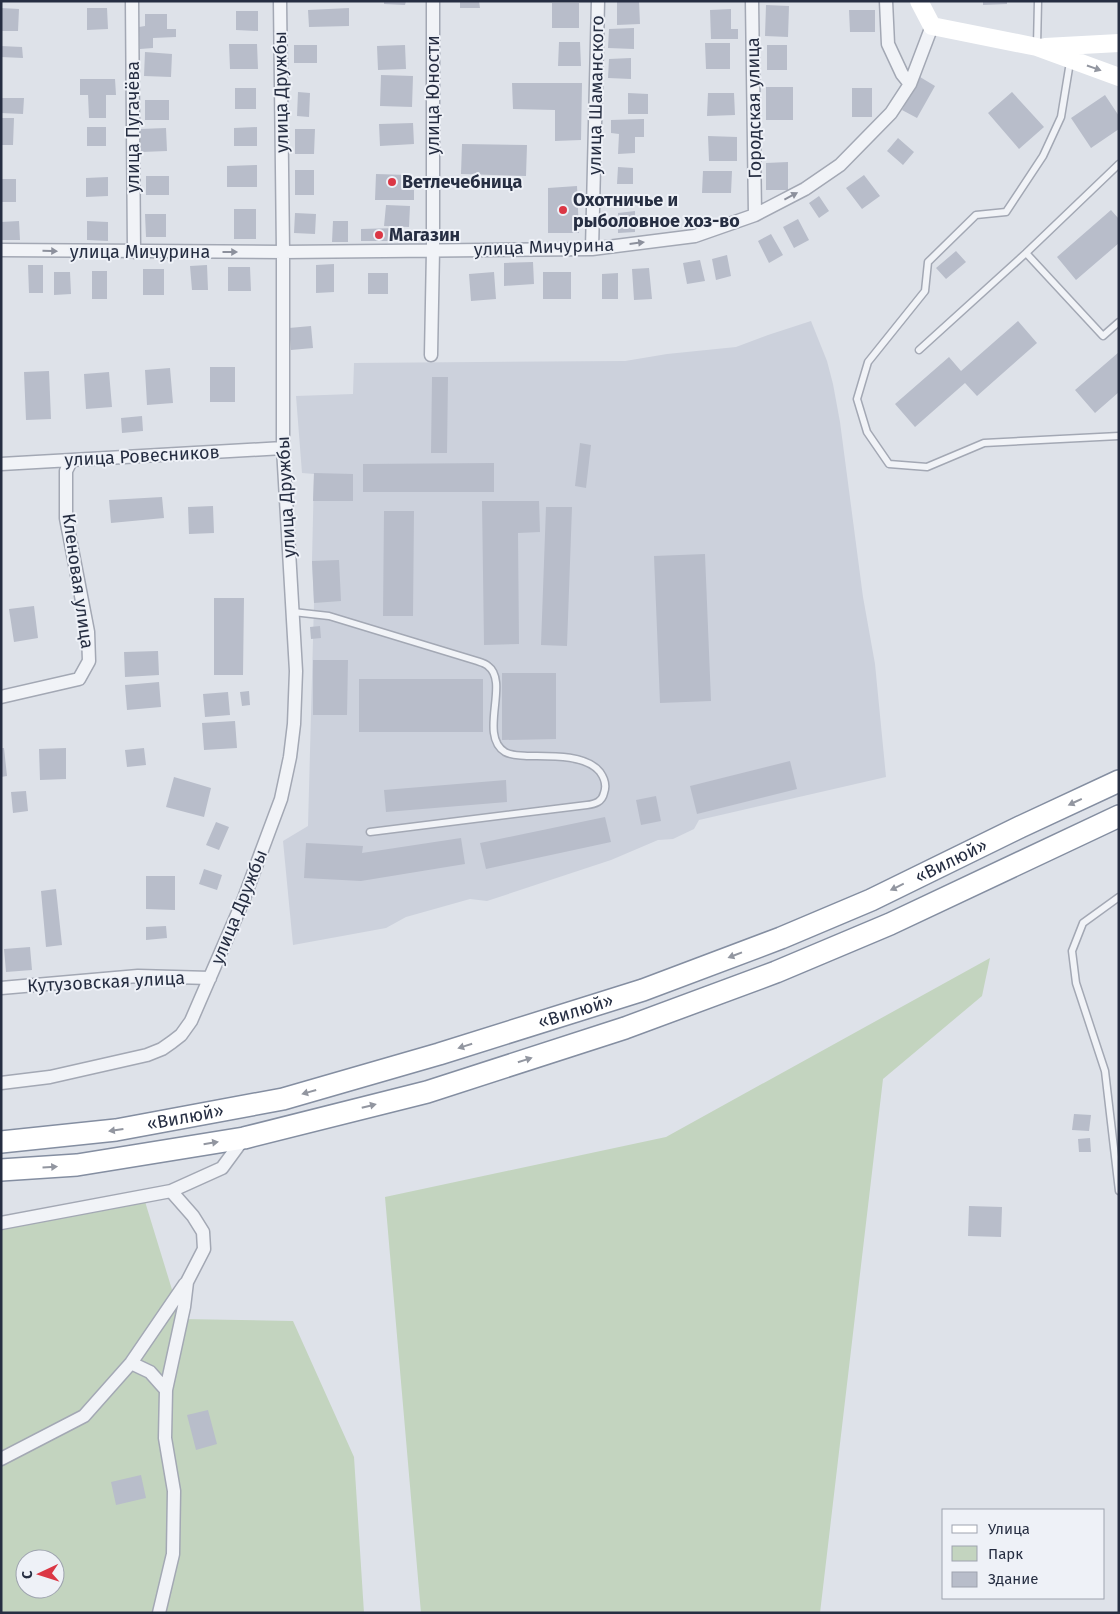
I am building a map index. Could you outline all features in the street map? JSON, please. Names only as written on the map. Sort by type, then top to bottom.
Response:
[{"type":"highway","name":"«Вилюй»","points":[[1,1142],[116,1130],[283,1099],[439,1054],[644,990],[781,938],[872,900],[1020,827],[1119,781]]},
{"type":"highway","name":"«Вилюй»","points":[[1,1170],[77,1165],[244,1138],[427,1092],[625,1028],[776,972],[890,924],[1119,816]]},
{"type":"main road","points":[[919,1],[932,26],[1037,48],[1119,77]]},
{"type":"main road","points":[[1037,48],[1119,43]]},
{"type":"street","name":"улица Пугачёва","points":[[132,1],[134,252]]},
{"type":"street","name":"улица Дружбы","points":[[1,1083],[50,1077],[147,1055],[162,1049],[182,1034],[191,1021],[243,901],[286,780],[294,724],[296,672],[283,448],[280,1]]},
{"type":"street","name":"улица Юности","points":[[431,355],[433,1]]},
{"type":"street","name":"улица Шаманского","points":[[592,249],[598,1]]},
{"type":"street","name":"Городская улица","points":[[752,1],[755,215]]},
{"type":"street","points":[[886,1],[888,44],[902,74],[910,84]]},
{"type":"street","name":"улица Мичурина","points":[[1,250],[283,252],[592,249],[695,236],[755,215],[805,189],[840,165],[891,113],[910,84],[932,26]]},
{"type":"street","name":"улица Ровесников","points":[[1,464],[283,448]]},
{"type":"street","name":"Кленовая улица","points":[[1,697],[79,679],[89,661],[88,632],[66,518],[66,471],[71,461]]},
{"type":"street","name":"Кутузовская улица","points":[[1,988],[138,976],[210,978]]},
{"type":"street","points":[[1,1223],[171,1191],[222,1168],[244,1138]]},
{"type":"street","points":[[1,1459],[84,1416],[131,1363],[187,1282],[204,1249],[203,1232],[193,1216],[171,1191]]},
{"type":"street","points":[[159,1613],[173,1554],[174,1491],[165,1438],[166,1390],[184,1307],[187,1282]]},
{"type":"street","points":[[131,1363],[150,1372],[166,1390]]},
{"type":"lane","points":[[1037,48],[1038,1]]},
{"type":"lane","points":[[1071,60],[1061,117],[1043,156],[1006,212],[976,215],[928,262],[925,291],[868,362],[857,399],[867,432],[889,464],[927,467],[984,443],[1119,436]]},
{"type":"lane","points":[[919,350],[1026,253],[1119,164]]},
{"type":"lane","points":[[1026,253],[1103,336],[1119,322]]},
{"type":"lane","points":[[293,612],[329,616],[488,666],[495,678],[494,736],[499,746],[505,752],[515,756],[574,758],[598,769],[605,778],[604,796],[597,803],[587,806],[370,832]]},
{"type":"lane","points":[[1119,898],[1083,923],[1072,951],[1076,983],[1106,1071],[1119,1191]]},
{"type":"shaded area","points":[[811,321],[827,361],[840,422],[863,597],[875,664],[886,777],[699,820],[694,829],[673,839],[658,840],[611,860],[487,901],[470,899],[406,917],[386,928],[293,945],[283,841],[308,826],[314,603],[312,561],[314,474],[302,473],[296,396],[353,394],[354,363],[625,361],[667,354],[736,347]]},
{"type":"green space","points":[[990,958],[982,996],[883,1079],[820,1613],[421,1613],[385,1197],[666,1137]]},
{"type":"green space","points":[[143,1195],[181,1319],[293,1321],[354,1457],[364,1613],[1,1613],[1,1221]]},
{"type":"building","points":[[384,1],[406,1],[405,5],[384,4]]},
{"type":"building","points":[[460,1],[479,1],[480,8],[460,8]]},
{"type":"building","points":[[639,1],[640,24],[617,25],[617,2]]},
{"type":"building","points":[[983,1],[1007,1],[1007,4],[983,5]]},
{"type":"building","points":[[552,3],[579,3],[579,28],[552,28]]},
{"type":"building","points":[[766,5],[789,6],[788,37],[765,36]]},
{"type":"building","points":[[1,8],[19,9],[18,31],[1,31]]},
{"type":"building","points":[[87,8],[107,8],[108,29],[87,30]]},
{"type":"building","points":[[349,8],[349,26],[309,27],[308,10]]},
{"type":"building","points":[[731,9],[731,29],[738,29],[738,39],[711,39],[710,10]]},
{"type":"building","points":[[849,10],[875,10],[875,32],[850,32]]},
{"type":"building","points":[[236,11],[258,11],[258,31],[236,30]]},
{"type":"building","points":[[145,14],[167,14],[167,29],[176,29],[176,37],[153,38],[153,48],[140,49],[139,27],[145,26]]},
{"type":"building","points":[[634,28],[634,49],[608,48],[609,29]]},
{"type":"building","points":[[559,42],[580,42],[581,66],[558,66]]},
{"type":"building","points":[[705,43],[730,43],[730,69],[706,69]]},
{"type":"building","points":[[229,44],[257,44],[258,69],[230,69]]},
{"type":"building","points":[[294,45],[317,45],[317,63],[294,63]]},
{"type":"building","points":[[405,45],[406,69],[378,70],[377,46]]},
{"type":"building","points":[[767,45],[787,45],[787,70],[767,70]]},
{"type":"building","points":[[1,46],[22,47],[23,58],[1,57]]},
{"type":"building","points":[[145,52],[172,54],[171,77],[144,76]]},
{"type":"building","points":[[631,58],[631,79],[608,78],[609,59]]},
{"type":"building","points":[[381,75],[413,76],[412,107],[380,106]]},
{"type":"building","points":[[920,77],[935,86],[917,118],[902,110]]},
{"type":"building","points":[[80,79],[115,79],[116,95],[106,95],[106,118],[89,118],[88,95],[80,95]]},
{"type":"building","points":[[512,83],[582,83],[581,140],[555,141],[555,110],[513,109]]},
{"type":"building","points":[[766,87],[793,87],[793,120],[766,120]]},
{"type":"building","points":[[235,88],[256,88],[256,109],[235,109]]},
{"type":"building","points":[[852,88],[872,88],[872,117],[852,117]]},
{"type":"building","points":[[298,92],[310,93],[309,117],[297,116]]},
{"type":"building","points":[[1012,92],[1044,127],[1019,149],[988,113]]},
{"type":"building","points":[[628,93],[648,94],[648,114],[628,114]]},
{"type":"building","points":[[708,93],[734,93],[735,115],[707,116]]},
{"type":"building","points":[[1105,95],[1119,116],[1119,129],[1091,148],[1071,118]]},
{"type":"building","points":[[1,98],[24,98],[23,114],[1,113]]},
{"type":"building","points":[[145,100],[169,100],[169,120],[145,120]]},
{"type":"building","points":[[1,118],[14,118],[13,145],[1,145]]},
{"type":"building","points":[[644,119],[644,137],[635,137],[635,153],[618,154],[619,134],[611,133],[611,120]]},
{"type":"building","points":[[413,123],[414,144],[380,146],[379,124]]},
{"type":"building","points":[[87,127],[106,127],[106,146],[87,146]]},
{"type":"building","points":[[257,127],[257,146],[234,146],[234,128]]},
{"type":"building","points":[[166,128],[167,151],[141,152],[140,129]]},
{"type":"building","points":[[295,129],[315,129],[314,154],[295,154]]},
{"type":"building","points":[[708,136],[737,137],[737,161],[709,161]]},
{"type":"building","points":[[898,138],[914,152],[903,165],[887,151]]},
{"type":"building","points":[[462,144],[527,145],[526,176],[461,174]]},
{"type":"building","points":[[788,162],[788,190],[766,190],[766,163]]},
{"type":"building","points":[[257,165],[257,187],[227,187],[227,166]]},
{"type":"building","points":[[618,167],[633,168],[633,184],[617,184]]},
{"type":"building","points":[[295,170],[314,170],[314,195],[295,195]]},
{"type":"building","points":[[703,171],[732,171],[731,193],[702,193]]},
{"type":"building","name":"Ветлечебница","points":[[376,174],[408,175],[408,190],[414,190],[414,200],[375,200]]},
{"type":"building","points":[[864,175],[880,196],[862,209],[846,188]]},
{"type":"building","points":[[146,176],[169,176],[169,195],[146,195]]},
{"type":"building","points":[[108,177],[108,196],[86,197],[86,178]]},
{"type":"building","points":[[1,179],[16,179],[16,202],[1,202]]},
{"type":"building","name":"Охотничье и рыболовное хоз-во","points":[[577,186],[579,233],[548,233],[548,188]]},
{"type":"building","points":[[819,196],[829,211],[819,218],[809,203]]},
{"type":"building","points":[[386,205],[410,206],[409,227],[384,226]]},
{"type":"building","points":[[234,209],[256,209],[256,239],[234,239]]},
{"type":"building","points":[[1111,210],[1119,219],[1119,243],[1076,280],[1057,257]]},
{"type":"building","points":[[635,211],[635,232],[618,233],[618,213]]},
{"type":"building","points":[[295,213],[316,214],[315,234],[294,233]]},
{"type":"building","points":[[145,214],[166,214],[166,237],[146,237]]},
{"type":"building","points":[[798,219],[809,240],[794,248],[783,227]]},
{"type":"building","points":[[19,221],[20,240],[1,240],[1,222]]},
{"type":"building","points":[[87,221],[108,222],[108,241],[87,240]]},
{"type":"building","points":[[333,221],[348,221],[348,242],[332,242]]},
{"type":"building","name":"Магазин","points":[[397,228],[397,241],[361,241],[361,229]]},
{"type":"building","points":[[771,234],[783,255],[769,263],[758,241]]},
{"type":"building","points":[[956,251],[966,262],[946,279],[936,268]]},
{"type":"building","points":[[727,255],[731,276],[716,280],[712,259]]},
{"type":"building","points":[[700,260],[705,281],[687,284],[683,263]]},
{"type":"building","points":[[533,262],[534,284],[504,286],[504,263]]},
{"type":"building","points":[[334,264],[334,292],[316,293],[316,265]]},
{"type":"building","points":[[28,265],[43,265],[43,293],[29,293]]},
{"type":"building","points":[[207,265],[208,290],[192,290],[190,266]]},
{"type":"building","points":[[228,267],[250,267],[251,291],[228,291]]},
{"type":"building","points":[[649,268],[652,299],[634,300],[632,269]]},
{"type":"building","points":[[143,269],[164,269],[164,295],[143,295]]},
{"type":"building","points":[[92,271],[107,271],[107,299],[92,299]]},
{"type":"building","points":[[54,272],[70,272],[71,294],[54,295]]},
{"type":"building","points":[[494,272],[496,299],[471,301],[469,274]]},
{"type":"building","points":[[543,272],[571,272],[571,299],[543,299]]},
{"type":"building","points":[[368,273],[388,273],[388,294],[368,294]]},
{"type":"building","points":[[618,273],[618,299],[602,299],[602,274]]},
{"type":"building","points":[[1018,321],[1037,343],[977,396],[965,383],[915,427],[895,404],[949,357],[961,371]]},
{"type":"building","points":[[311,326],[313,348],[291,350],[289,328]]},
{"type":"building","points":[[1119,352],[1119,392],[1095,413],[1075,390]]},
{"type":"building","points":[[210,367],[235,367],[235,402],[210,402]]},
{"type":"building","points":[[170,368],[173,403],[147,405],[145,370]]},
{"type":"building","points":[[49,371],[51,419],[26,420],[24,372]]},
{"type":"building","points":[[109,372],[112,407],[86,409],[84,374]]},
{"type":"building","points":[[432,377],[448,377],[447,453],[431,453]]},
{"type":"building","points":[[142,416],[143,431],[122,433],[121,418]]},
{"type":"building","points":[[580,443],[591,445],[586,488],[575,486]]},
{"type":"building","points":[[494,463],[494,492],[363,492],[363,464]]},
{"type":"building","points":[[314,473],[353,474],[353,501],[313,501]]},
{"type":"building","points":[[162,497],[164,518],[111,523],[109,500]]},
{"type":"building","points":[[482,501],[539,501],[540,532],[518,533],[519,644],[484,645]]},
{"type":"building","points":[[213,506],[214,533],[189,534],[188,507]]},
{"type":"building","points":[[546,507],[572,507],[567,646],[541,645]]},
{"type":"building","points":[[384,511],[414,511],[413,616],[383,616]]},
{"type":"building","points":[[705,554],[711,701],[660,703],[654,556]]},
{"type":"building","points":[[339,560],[341,601],[314,603],[312,561]]},
{"type":"building","points":[[214,598],[244,598],[243,675],[214,675]]},
{"type":"building","points":[[34,606],[38,638],[14,642],[9,609]]},
{"type":"building","points":[[320,626],[321,638],[311,639],[310,627]]},
{"type":"building","points":[[158,651],[159,675],[125,677],[124,652]]},
{"type":"building","points":[[313,660],[348,660],[347,715],[313,715]]},
{"type":"building","points":[[502,673],[556,673],[556,739],[502,740]]},
{"type":"building","points":[[359,679],[483,679],[483,732],[359,732]]},
{"type":"building","points":[[159,682],[161,707],[127,710],[125,685]]},
{"type":"building","points":[[249,691],[250,705],[242,706],[240,692]]},
{"type":"building","points":[[228,692],[230,715],[205,717],[203,694]]},
{"type":"building","points":[[235,721],[237,748],[204,750],[202,723]]},
{"type":"building","points":[[1,748],[4,748],[7,776],[1,777]]},
{"type":"building","points":[[66,748],[66,779],[40,780],[39,749]]},
{"type":"building","points":[[144,748],[146,765],[127,767],[125,750]]},
{"type":"building","points":[[790,761],[797,789],[697,814],[690,786]]},
{"type":"building","points":[[174,777],[211,788],[204,817],[166,807]]},
{"type":"building","points":[[506,780],[507,802],[386,812],[384,790]]},
{"type":"building","points":[[26,791],[28,811],[13,813],[11,792]]},
{"type":"building","points":[[656,796],[661,821],[641,825],[636,800]]},
{"type":"building","points":[[605,817],[611,842],[486,869],[480,843]]},
{"type":"building","points":[[216,822],[229,827],[219,850],[206,845]]},
{"type":"building","points":[[461,838],[465,864],[361,881],[304,878],[306,843],[363,846],[362,853]]},
{"type":"building","points":[[204,869],[222,875],[217,890],[199,884]]},
{"type":"building","points":[[146,876],[175,876],[175,910],[146,909]]},
{"type":"building","points":[[56,889],[62,945],[46,947],[41,891]]},
{"type":"building","points":[[166,926],[167,938],[146,940],[146,927]]},
{"type":"building","points":[[30,947],[32,970],[6,972],[4,949]]},
{"type":"building","points":[[1074,1114],[1091,1115],[1089,1131],[1072,1130]]},
{"type":"building","points":[[1090,1138],[1091,1152],[1079,1152],[1078,1139]]},
{"type":"building","points":[[969,1206],[1002,1207],[1001,1237],[968,1236]]},
{"type":"building","points":[[208,1410],[217,1444],[196,1450],[187,1415]]},
{"type":"building","points":[[141,1475],[146,1498],[116,1505],[111,1482]]},
{"type":"place","name":"Ветлечебница","points":[[392,182]]},
{"type":"place","name":"Охотничье и рыболовное хоз-во","points":[[563,210]]},
{"type":"place","name":"Магазин","points":[[379,235]]}]
